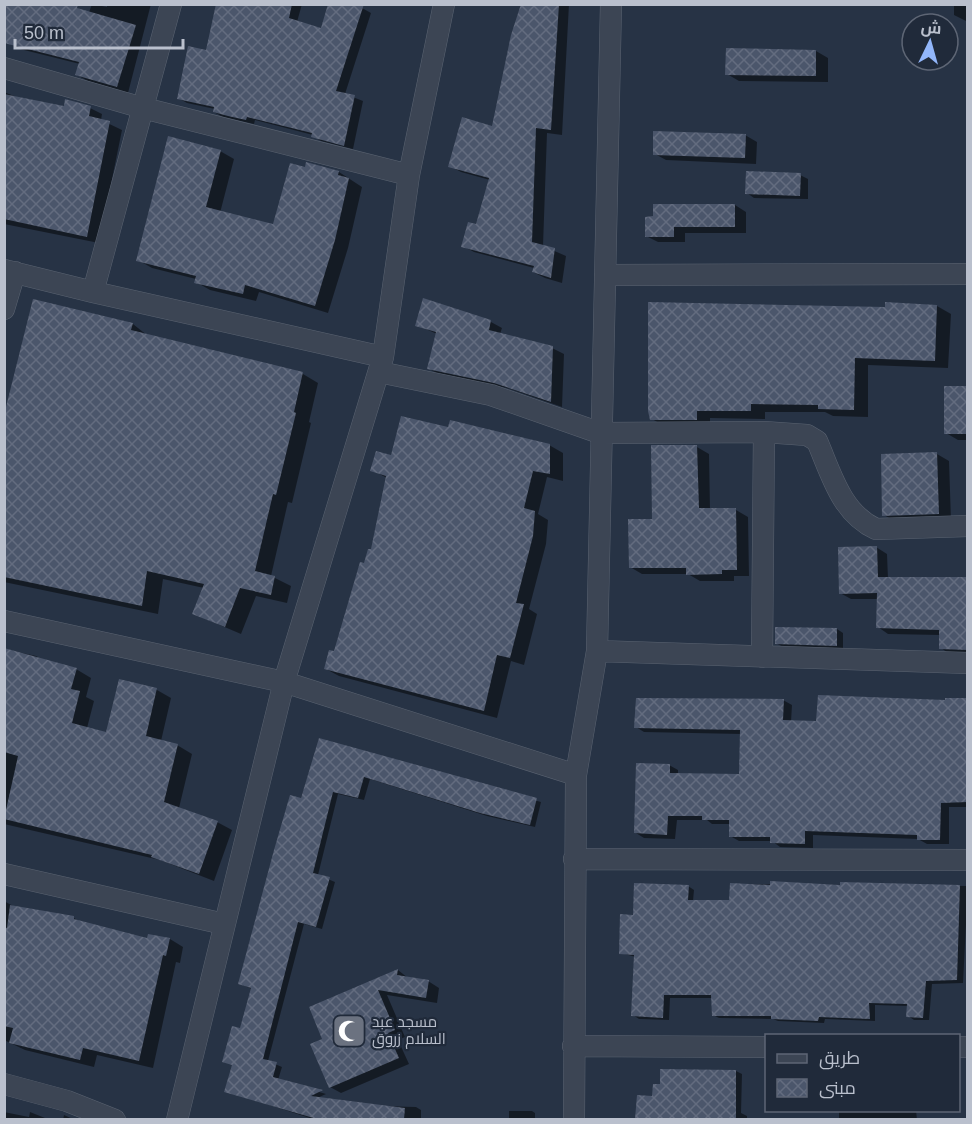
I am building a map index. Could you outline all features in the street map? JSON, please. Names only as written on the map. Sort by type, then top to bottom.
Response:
[{"type":"street","points":[[93,292],[171,4]]},
{"type":"street","points":[[177,1119],[284,682],[381,364],[409,175],[444,4]]},
{"type":"street","points":[[574,1119],[576,775],[597,651],[611,4]]},
{"type":"street","points":[[4,68],[143,108],[409,175]]},
{"type":"street","points":[[4,309],[10,271],[381,364],[490,395],[600,433],[764,432],[807,435],[817,441],[848,508],[863,524],[876,529],[968,526]]},
{"type":"street","points":[[605,275],[968,274]]},
{"type":"street","points":[[762,657],[764,432]]},
{"type":"street","points":[[4,621],[284,682],[576,775]]},
{"type":"street","points":[[597,651],[968,663]]},
{"type":"street","points":[[574,858],[968,860]]},
{"type":"street","points":[[4,874],[224,924]]},
{"type":"street","points":[[573,1046],[765,1047]]},
{"type":"street","points":[[4,1084],[67,1101],[115,1119]]},
{"type":"building","points":[[4,4],[78,4],[77,8],[136,25],[117,87],[75,75],[79,62],[4,43]]},
{"type":"building","points":[[216,4],[292,4],[289,18],[321,28],[328,4],[364,4],[336,91],[355,95],[344,146],[311,137],[312,133],[247,117],[246,120],[228,116],[213,112],[214,107],[177,99],[188,46],[206,50]]},
{"type":"building","points":[[521,4],[559,4],[551,130],[536,128],[532,242],[555,248],[551,278],[532,272],[534,266],[461,247],[468,222],[476,224],[489,178],[448,167],[462,117],[492,126],[511,35]]},
{"type":"building","points":[[726,48],[816,50],[816,76],[725,75]]},
{"type":"building","points":[[4,94],[64,106],[65,99],[91,106],[89,116],[110,121],[87,237],[4,219]]},
{"type":"building","points":[[653,131],[746,134],[745,158],[653,155]]},
{"type":"building","points":[[168,136],[221,150],[206,207],[273,224],[290,163],[305,167],[306,162],[339,171],[338,175],[349,178],[335,240],[315,306],[245,285],[243,294],[194,283],[196,276],[136,261]]},
{"type":"building","points":[[746,171],[801,173],[800,196],[745,194]]},
{"type":"building","points":[[653,204],[735,204],[735,227],[674,227],[674,237],[645,237],[645,217],[653,216]]},
{"type":"building","points":[[423,298],[491,320],[489,330],[553,346],[551,402],[494,383],[427,369],[436,332],[415,326]]},
{"type":"building","points":[[33,299],[133,323],[131,330],[303,372],[294,412],[296,413],[276,495],[273,494],[255,571],[275,576],[271,595],[240,588],[225,627],[192,614],[204,584],[147,571],[142,606],[4,577],[4,415]]},
{"type":"building","points":[[648,302],[885,307],[885,302],[937,305],[935,361],[855,358],[854,410],[818,409],[818,405],[751,404],[751,411],[697,411],[697,420],[650,420],[648,411]]},
{"type":"building","points":[[944,386],[968,386],[968,434],[944,434]]},
{"type":"building","points":[[401,416],[448,427],[450,420],[550,444],[550,474],[533,471],[524,508],[535,511],[533,536],[516,603],[524,604],[510,658],[497,655],[484,711],[324,669],[329,650],[334,651],[360,562],[364,563],[368,549],[371,549],[386,476],[370,471],[376,451],[391,455]]},
{"type":"building","points":[[651,445],[697,445],[699,508],[736,508],[737,570],[722,570],[722,574],[686,575],[686,568],[629,568],[628,519],[652,519]]},
{"type":"building","points":[[937,452],[939,514],[882,516],[881,454]]},
{"type":"building","points":[[877,546],[878,577],[968,577],[968,650],[939,649],[939,630],[876,628],[877,593],[839,594],[838,547]]},
{"type":"building","points":[[775,627],[837,628],[837,646],[775,644]]},
{"type":"building","points":[[4,648],[77,668],[71,689],[80,691],[72,723],[106,732],[119,679],[157,688],[146,736],[178,744],[164,802],[218,821],[199,874],[151,857],[152,855],[4,819],[18,756],[4,752]]},
{"type":"building","points":[[818,695],[945,700],[945,698],[968,698],[968,802],[941,803],[940,840],[917,840],[917,835],[805,831],[805,844],[770,843],[770,837],[729,837],[729,820],[702,820],[702,816],[668,816],[667,835],[634,833],[636,763],[670,764],[670,773],[739,774],[740,730],[634,728],[636,698],[784,699],[783,720],[816,721]]},
{"type":"building","points":[[319,738],[537,798],[530,825],[480,813],[364,777],[358,798],[333,792],[313,873],[330,877],[316,927],[298,922],[263,1059],[277,1062],[273,1077],[323,1090],[311,1096],[405,1108],[404,1119],[317,1119],[224,1092],[232,1065],[222,1062],[232,1026],[240,1028],[251,988],[238,984],[290,795],[301,798]]},
{"type":"building","points":[[770,881],[840,885],[840,882],[960,885],[957,980],[926,981],[923,1018],[906,1017],[907,1004],[869,1003],[870,1019],[819,1017],[818,1021],[771,1019],[771,1016],[712,1016],[711,995],[664,995],[663,1018],[631,1016],[634,955],[619,954],[620,914],[633,915],[634,883],[689,885],[688,900],[729,900],[730,883],[770,885]]},
{"type":"building","points":[[10,905],[74,916],[74,919],[147,938],[148,934],[170,938],[166,956],[163,955],[139,1061],[83,1048],[80,1060],[9,1043],[13,1028],[4,1026],[4,927],[7,928]]},
{"type":"building","points":[[398,969],[397,975],[429,980],[426,998],[378,990],[395,1030],[388,1033],[399,1058],[329,1088],[310,1044],[322,1039],[309,1007]]},
{"type":"building","points":[[660,1069],[736,1070],[736,1119],[635,1119],[637,1095],[652,1096],[653,1084],[660,1084]]},
{"type":"place","name":"مسجد عبد السلام زروق","points":[[349,1031]]}]
